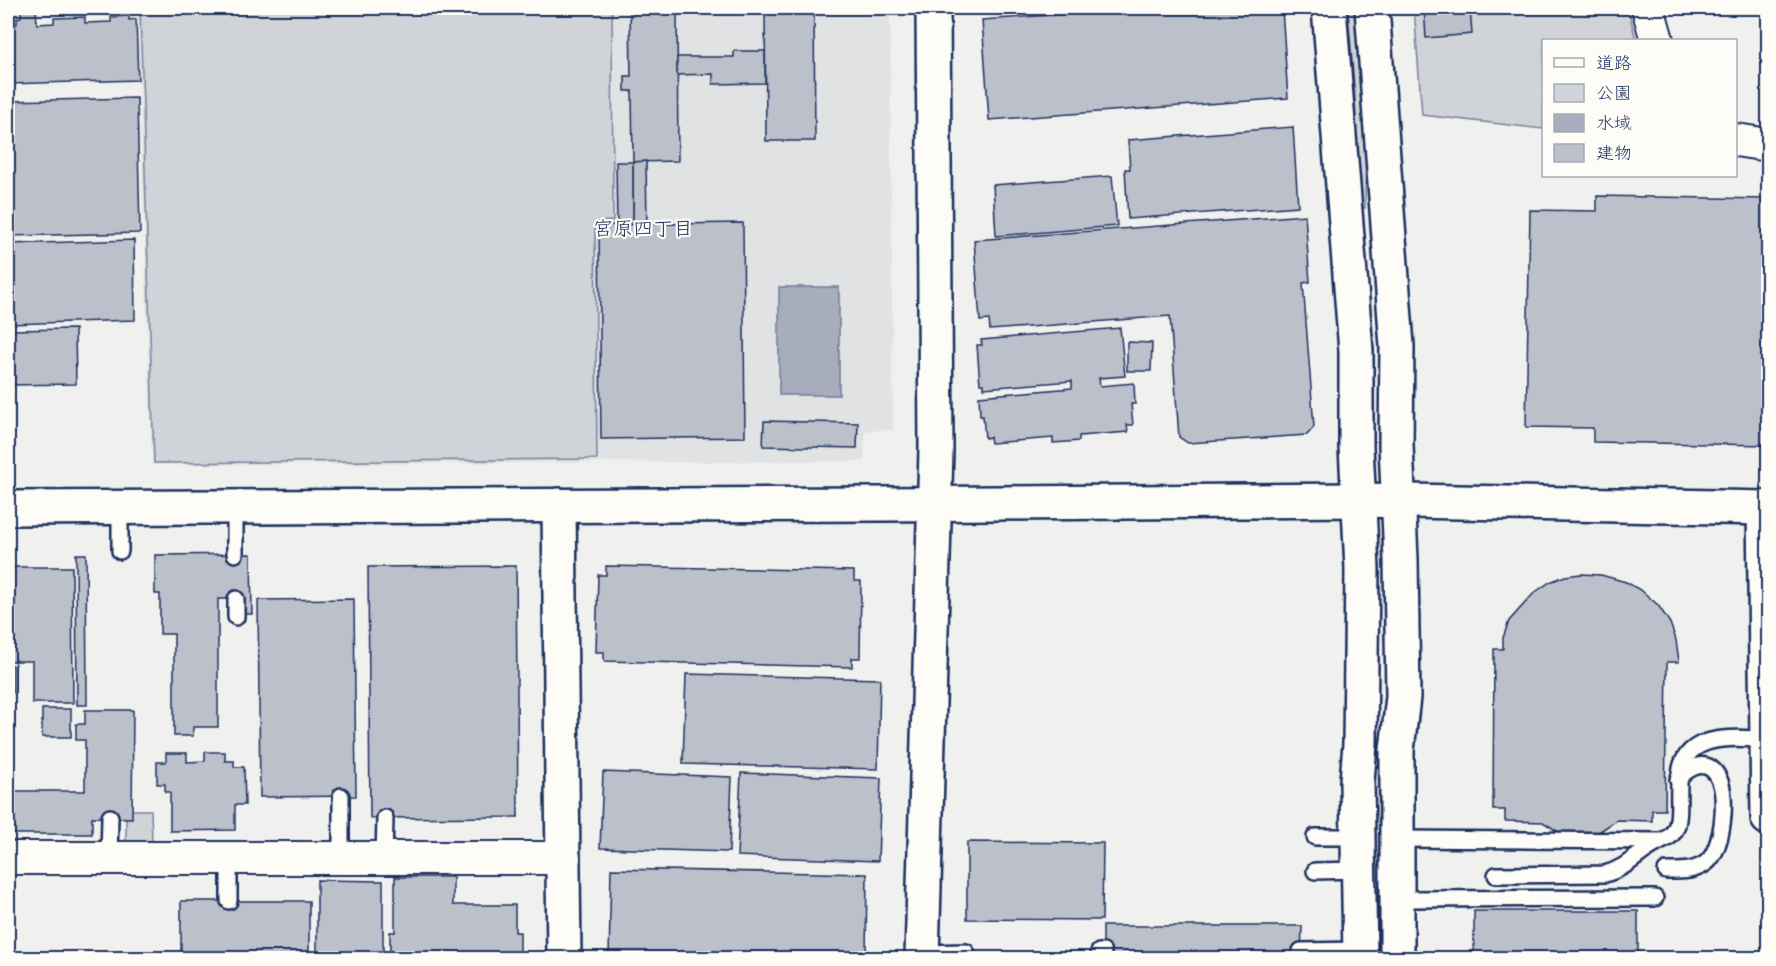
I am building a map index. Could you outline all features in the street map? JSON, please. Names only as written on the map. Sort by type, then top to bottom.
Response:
[{"type":"street","points":[[922,956],[936,503],[933,8]]},
{"type":"street","points":[[1329,8],[1356,351],[1356,446],[1362,569],[1360,744],[1357,781],[1360,954]]},
{"type":"street","points":[[1372,8],[1397,346],[1396,445],[1402,697],[1397,750],[1397,958]]},
{"type":"street","points":[[1648,8],[1657,39]]},
{"type":"street","points":[[1737,140],[1768,145]]},
{"type":"street","points":[[8,508],[1359,500],[1766,508],[1768,818]]},
{"type":"street","points":[[559,505],[564,958]]},
{"type":"street","points":[[8,858],[564,858]]},
{"type":"lane","points":[[120,507],[120,551]]},
{"type":"lane","points":[[235,507],[235,554]]},
{"type":"lane","points":[[236,599],[236,617]]},
{"type":"lane","points":[[1496,875],[1605,874],[1619,870],[1650,846],[1668,839],[1677,829],[1678,780],[1684,758],[1691,750],[1719,739],[1767,739]]},
{"type":"lane","points":[[1666,871],[1696,869],[1708,861],[1718,846],[1723,829],[1722,788],[1713,771],[1705,766],[1694,766],[1686,770],[1678,780]]},
{"type":"lane","points":[[341,796],[341,858]]},
{"type":"lane","points":[[110,818],[110,858]]},
{"type":"lane","points":[[384,858],[385,818]]},
{"type":"lane","points":[[1315,837],[1358,837]]},
{"type":"lane","points":[[1397,839],[1661,841]]},
{"type":"lane","points":[[229,858],[229,901]]},
{"type":"lane","points":[[1315,871],[1359,870]]},
{"type":"lane","points":[[1397,899],[1655,898]]},
{"type":"lane","points":[[1301,951],[1360,954]]},
{"type":"lane","points":[[922,956],[966,952]]},
{"type":"shaded area","points":[[137,8],[890,8],[893,430],[865,431],[864,461],[152,465]]},
{"type":"green space","points":[[140,8],[612,8],[613,221],[595,222],[597,459],[154,463]]},
{"type":"green space","points":[[1348,8],[1356,8],[1366,141],[1365,208],[1359,207],[1355,96]]},
{"type":"green space","points":[[1414,8],[1628,8],[1636,39],[1542,39],[1542,129],[1422,115]]},
{"type":"green space","points":[[1375,743],[1381,743],[1381,958],[1374,958]]},
{"type":"green space","points":[[126,810],[151,810],[152,843],[126,843]]},
{"type":"water","points":[[779,287],[839,287],[839,395],[779,395]]},
{"type":"building","points":[[21,8],[36,8],[37,24],[54,23],[54,18],[85,17],[85,23],[111,22],[111,17],[129,16],[129,20],[136,19],[138,80],[8,84],[8,24],[17,24],[17,18],[21,17]]},
{"type":"building","points":[[630,8],[677,8],[678,161],[633,162],[632,91],[625,91],[625,76],[631,76]]},
{"type":"building","points":[[765,8],[814,8],[815,141],[766,141]]},
{"type":"building","points":[[1151,8],[1282,8],[1288,98],[989,120],[982,20]]},
{"type":"building","points":[[1424,8],[1470,8],[1472,34],[1426,38]]},
{"type":"building","points":[[734,51],[765,51],[765,83],[713,84],[713,74],[677,75],[677,57],[734,57]]},
{"type":"building","points":[[137,98],[140,233],[8,236],[8,101]]},
{"type":"building","points":[[1293,127],[1298,206],[1128,219],[1125,169],[1130,169],[1128,140]]},
{"type":"building","points":[[646,161],[647,224],[633,224],[633,162]]},
{"type":"building","points":[[616,162],[633,162],[633,224],[617,224]]},
{"type":"building","points":[[1112,176],[1117,226],[996,236],[993,185]]},
{"type":"building","points":[[1597,196],[1768,199],[1768,445],[1593,442],[1593,428],[1526,427],[1530,210],[1597,211]]},
{"type":"building","points":[[1305,215],[1310,282],[1303,283],[1314,427],[1307,435],[1188,443],[1179,437],[1170,316],[990,330],[989,320],[980,321],[974,240]]},
{"type":"building","points":[[743,223],[745,437],[601,439],[599,225]]},
{"type":"building","points":[[134,240],[135,320],[8,324],[8,244]]},
{"type":"building","points":[[1120,328],[1125,376],[1099,378],[1100,386],[1134,383],[1135,404],[1131,404],[1133,425],[1127,425],[1128,432],[1079,436],[1079,441],[1053,443],[1053,438],[991,443],[990,437],[985,438],[983,416],[980,416],[979,396],[1072,388],[1072,381],[984,388],[984,384],[980,384],[977,345],[982,345],[981,340]]},
{"type":"building","points":[[75,329],[76,384],[8,385],[8,330]]},
{"type":"building","points":[[1127,342],[1152,343],[1151,371],[1127,371]]},
{"type":"building","points":[[764,421],[858,423],[857,448],[763,446]]},
{"type":"building","points":[[76,554],[86,554],[87,705],[77,705]]},
{"type":"building","points":[[251,554],[252,614],[242,614],[243,599],[218,599],[218,727],[193,727],[193,736],[174,736],[174,634],[160,634],[160,594],[155,594],[155,555]]},
{"type":"building","points":[[516,566],[518,817],[370,818],[368,567]]},
{"type":"building","points":[[606,566],[854,571],[854,581],[861,581],[860,658],[852,658],[852,667],[604,661],[604,652],[596,652],[598,575],[606,575]]},
{"type":"building","points":[[8,567],[72,567],[73,703],[32,703],[32,661],[8,661]]},
{"type":"building","points":[[1601,575],[1626,582],[1642,591],[1658,605],[1670,623],[1676,640],[1679,662],[1667,662],[1665,810],[1652,810],[1652,821],[1617,820],[1594,835],[1565,836],[1543,822],[1505,821],[1505,810],[1493,810],[1494,649],[1503,649],[1503,638],[1509,621],[1534,593],[1550,582],[1565,576]]},
{"type":"building","points":[[354,599],[356,796],[260,797],[258,600]]},
{"type":"building","points":[[8,665],[13,665],[13,693],[8,693]]},
{"type":"building","points":[[686,674],[880,679],[878,769],[683,764]]},
{"type":"building","points":[[42,709],[71,709],[71,737],[42,737]]},
{"type":"building","points":[[85,710],[133,710],[132,818],[92,817],[92,834],[8,834],[8,769],[12,769],[12,791],[85,791],[85,740],[76,740],[76,724],[85,724]]},
{"type":"building","points":[[205,752],[225,752],[225,761],[234,761],[234,767],[244,767],[245,805],[235,805],[235,830],[170,831],[170,792],[165,792],[165,784],[157,784],[157,762],[166,762],[166,753],[187,753],[187,762],[205,761]]},
{"type":"building","points":[[603,772],[732,777],[729,852],[600,848]]},
{"type":"building","points":[[741,773],[881,778],[878,861],[737,856]]},
{"type":"building","points":[[967,842],[1103,843],[1102,920],[967,919]]},
{"type":"building","points":[[611,869],[867,874],[866,958],[609,958]]},
{"type":"building","points":[[395,877],[453,877],[453,905],[515,905],[515,932],[520,932],[520,958],[390,958],[390,932],[395,932]]},
{"type":"building","points":[[317,880],[383,881],[383,958],[317,958]]},
{"type":"building","points":[[181,901],[309,901],[309,958],[181,958]]},
{"type":"building","points":[[1474,911],[1638,911],[1638,958],[1474,958]]},
{"type":"building","points":[[1103,926],[1302,926],[1301,958],[1103,958]]},
{"type":"building","points":[[34,957],[117,957],[34,958]]},
{"type":"district","name":"宮原四丁目","points":[[643,228]]}]
